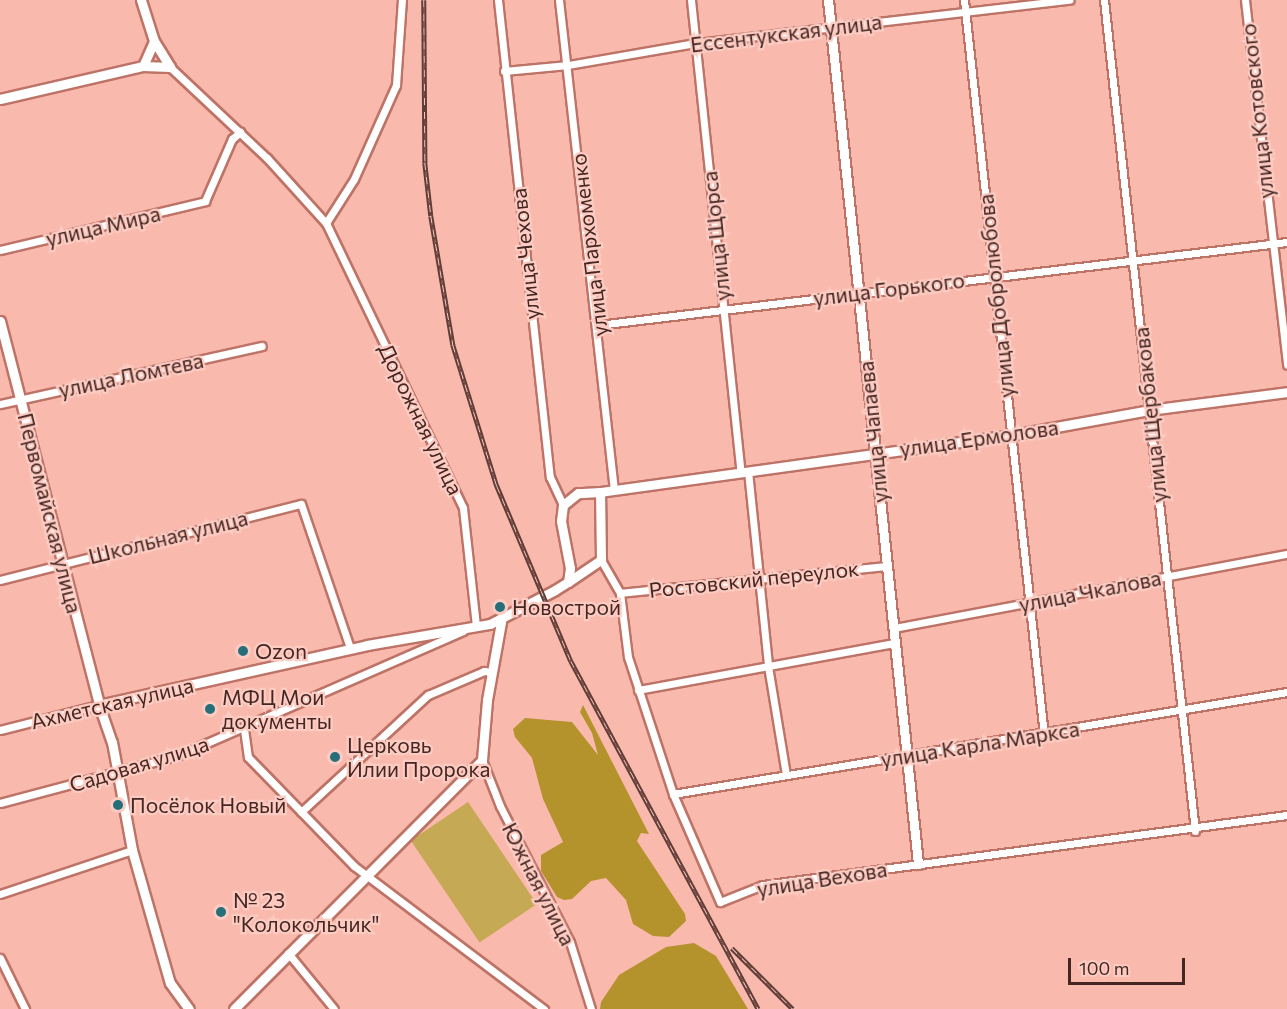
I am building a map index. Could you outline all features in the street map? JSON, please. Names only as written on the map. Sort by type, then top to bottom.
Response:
[{"type":"street","points":[[141,0],[154,41],[170,67]]},
{"type":"street","points":[[326,223],[354,179],[396,86],[402,0]]},
{"type":"street","name":"улица Чехова","points":[[498,0],[550,477],[562,505]]},
{"type":"street","name":"улица Пархоменко","points":[[559,0],[598,325],[615,490]]},
{"type":"street","name":"улица Щорса","points":[[691,0],[724,309],[759,578],[768,666],[786,775]]},
{"type":"street","name":"улица Чапаева","points":[[828,0],[895,643],[910,755],[918,864]]},
{"type":"street","name":"улица Добролюбова","points":[[964,0],[1044,735]]},
{"type":"street","name":"Ессентукская улица","points":[[504,71],[568,65],[696,43],[1070,0]]},
{"type":"street","name":"улица Щербакова","points":[[1104,0],[1167,577],[1184,709],[1195,831]]},
{"type":"street","name":"улица Котовского","points":[[1245,0],[1287,365]]},
{"type":"street","points":[[143,66],[154,41]]},
{"type":"street","points":[[0,99],[143,66],[170,67]]},
{"type":"street","name":"Дорожная улица","points":[[170,67],[240,132],[326,223],[463,508],[474,627]]},
{"type":"street","name":"улица Мира","points":[[0,250],[205,201],[232,139],[240,132]]},
{"type":"street","name":"улица Горького","points":[[598,325],[1287,242]]},
{"type":"street","name":"Первомайская улица","points":[[0,321],[99,705],[119,773],[132,850],[170,983],[189,1009]]},
{"type":"street","name":"улица Ломтева","points":[[0,404],[262,346]]},
{"type":"street","name":"улица Ермолова","points":[[562,505],[573,495],[1012,435],[1149,410],[1287,392]]},
{"type":"street","points":[[600,492],[601,560]]},
{"type":"street","name":"Школьная улица","points":[[0,580],[301,504],[350,648]]},
{"type":"street","points":[[562,505],[561,521],[570,568],[568,582]]},
{"type":"street","name":"улица Чкалова","points":[[894,628],[1287,554]]},
{"type":"street","name":"Ахметская улица","points":[[0,730],[350,648],[474,627],[502,617],[568,582],[601,560]]},
{"type":"street","name":"улица Вехова","points":[[601,560],[620,593],[628,657],[673,794],[720,902],[764,885],[1195,831],[1287,815]]},
{"type":"street","name":"Ростовский переулок","points":[[620,593],[888,566]]},
{"type":"street","points":[[234,1009],[482,760],[492,672],[502,617]]},
{"type":"street","name":"Садовая улица","points":[[0,803],[177,756],[244,729],[474,627]]},
{"type":"street","points":[[638,690],[895,643]]},
{"type":"street","points":[[302,812],[428,694],[484,671],[492,672]]},
{"type":"street","name":"улица Карла Маркса","points":[[673,794],[1044,735],[1287,692]]},
{"type":"street","points":[[244,729],[248,758],[354,866],[368,873],[544,1009]]},
{"type":"street","name":"Южная улица","points":[[482,760],[500,806],[570,942],[591,1009]]},
{"type":"street","points":[[0,894],[132,850]]},
{"type":"street","points":[[288,953],[334,1009]]},
{"type":"street","points":[[0,958],[25,1009]]},
{"type":"shaded area","points":[[583,705],[649,834],[641,833],[637,841],[685,914],[686,921],[669,937],[653,936],[633,924],[626,900],[606,878],[591,881],[572,899],[564,900],[557,897],[541,871],[541,855],[563,842],[543,799],[532,758],[515,737],[513,729],[525,718],[572,722],[598,755],[592,733],[580,712]]},
{"type":"shaded area","points":[[468,802],[537,904],[480,943],[411,841]]},
{"type":"shaded area","points":[[694,943],[716,956],[748,1009],[600,1009],[601,1002],[619,975],[666,947]]},
{"type":"railway","points":[[424,0],[425,163],[431,216],[453,345],[497,486],[571,661],[758,1009]]},
{"type":"railway","points":[[732,948],[793,1009]]},
{"type":"place","name":"Новострой","points":[[500,607]]},
{"type":"place","name":"Ozon","points":[[243,651]]},
{"type":"place","name":"МФЦ Мои документы","points":[[210,709]]},
{"type":"place","name":"Церковь Илии Пророка","points":[[335,757]]},
{"type":"place","name":"Посёлок Новый","points":[[118,805]]},
{"type":"place","name":"№ 23 \"Колокольчик\"","points":[[221,912]]}]
